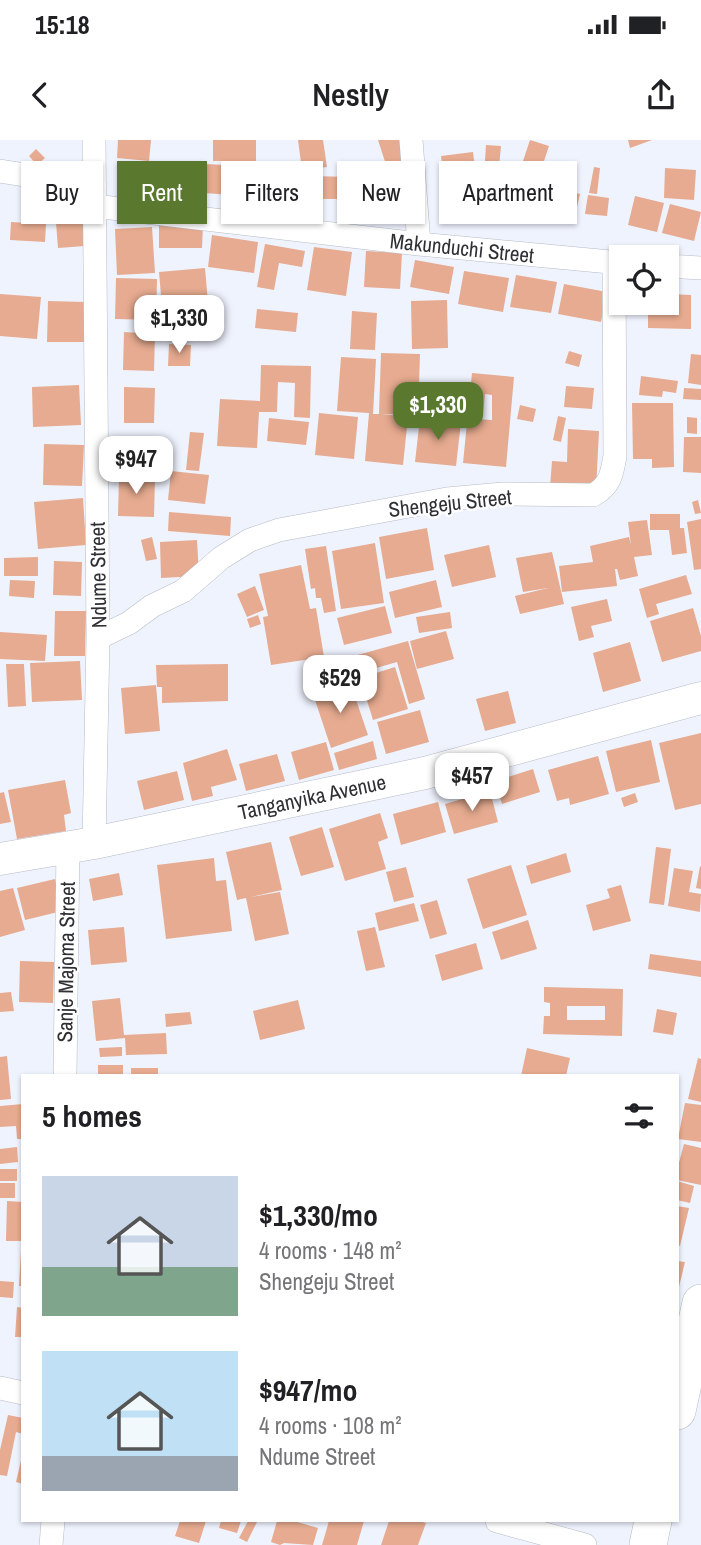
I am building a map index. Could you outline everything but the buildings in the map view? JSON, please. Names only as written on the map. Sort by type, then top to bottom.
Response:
[{"type":"highway","points":[[679,1402],[701,1303]]},
{"type":"highway","points":[[648,1545],[653,1522]]},
{"type":"main road","name":"Tanganyika Avenue","points":[[0,859],[81,845],[425,773],[701,698]]},
{"type":"street","name":"Ndume Street","points":[[94,140],[94,161]]},
{"type":"street","points":[[411,140],[419,244]]},
{"type":"street","name":"Makunduchi Street","points":[[0,171],[21,177]]},
{"type":"street","name":"Makunduchi Street","points":[[103,197],[419,244],[609,262]]},
{"type":"street","name":"Ndume Street","points":[[81,845],[98,638],[95,224]]},
{"type":"street","points":[[679,266],[701,268]]},
{"type":"street","name":"Shengeju Street","points":[[98,638],[183,591],[221,558],[250,540],[279,530],[447,499],[503,494],[593,495],[603,489],[611,477],[615,456],[617,315]]},
{"type":"street","name":"Sanje Majoma Street","points":[[65,1074],[81,845]]},
{"type":"street","points":[[0,1388],[21,1393]]},
{"type":"street","points":[[51,1545],[53,1522]]},
{"type":"street","points":[[501,1522],[586,1545]]}]
